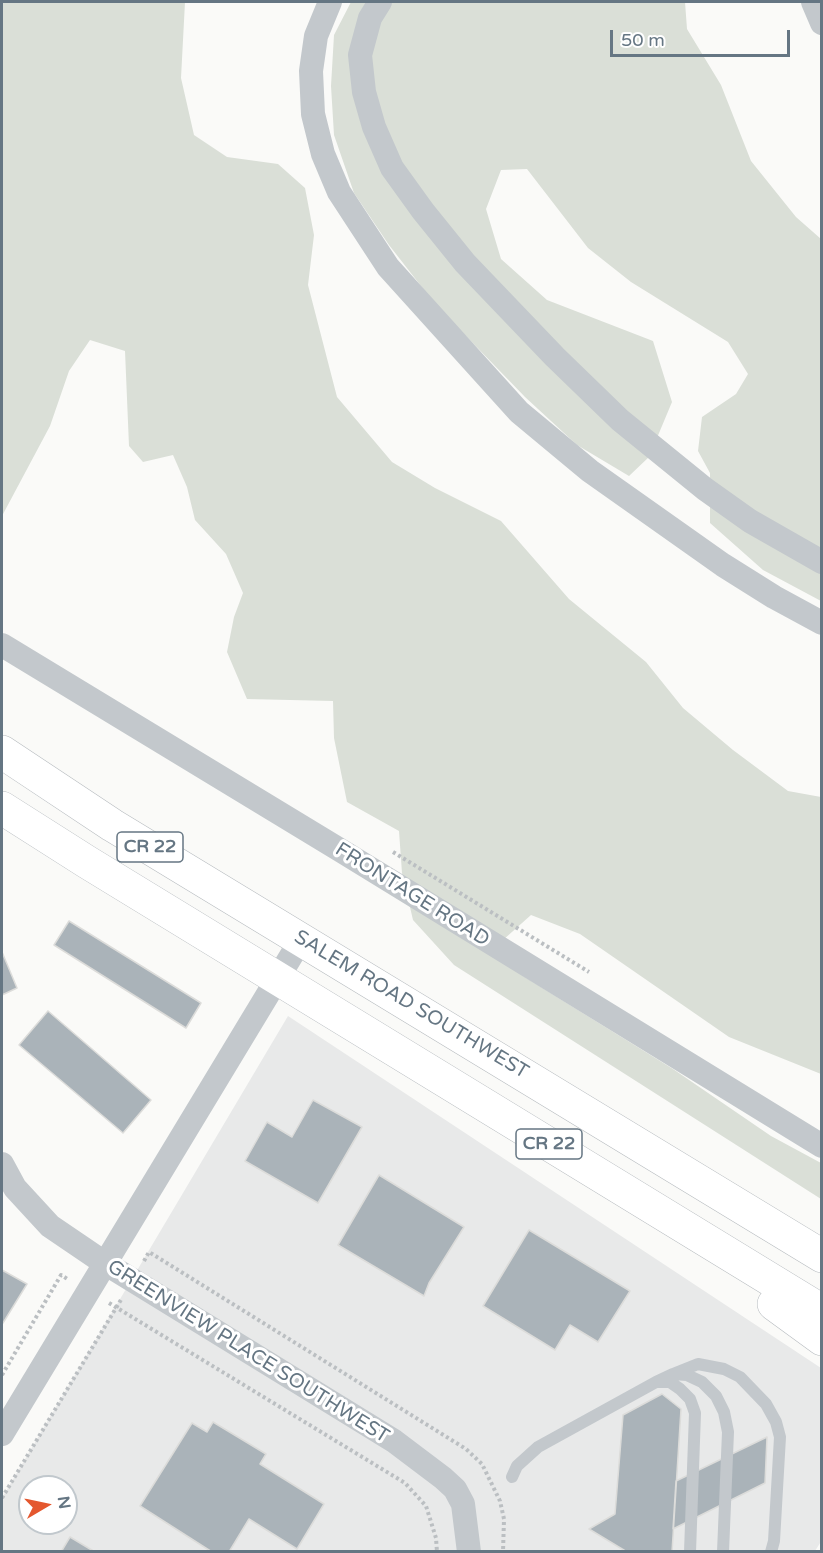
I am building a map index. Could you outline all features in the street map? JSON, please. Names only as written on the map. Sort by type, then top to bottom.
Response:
[{"type":"main road","name":"SALEM ROAD SOUTHWEST","points":[[2,752],[112,825],[302,938],[822,1256]]},
{"type":"main road","name":"CR 22","points":[[2,808],[822,1311]]},
{"type":"main road","points":[[581,1164],[822,1339]]},
{"type":"street","points":[[330,2],[316,36],[311,71],[314,114],[323,154],[339,192],[388,267],[519,412],[581,464],[723,565],[822,623]]},
{"type":"street","points":[[380,2],[370,18],[360,55],[364,92],[374,127],[393,168],[423,211],[473,272],[620,420],[705,489],[750,521],[822,562]]},
{"type":"street","points":[[813,2],[822,23]]},
{"type":"street","name":"FRONTAGE ROAD","points":[[2,645],[822,1146]]},
{"type":"street","points":[[2,1434],[103,1262],[302,938]]},
{"type":"street","name":"GREENVIEW PLACE SOUTHWEST","points":[[2,1164],[15,1188],[36,1212],[103,1262],[394,1441],[429,1466],[455,1489],[461,1498],[466,1515],[469,1551]]},
{"type":"lane","points":[[512,1477],[517,1466],[538,1447],[656,1382],[698,1364],[718,1367],[740,1377],[766,1404],[780,1437],[774,1540],[771,1551]]},
{"type":"lane","points":[[673,1374],[702,1382],[716,1396],[724,1412],[728,1432],[723,1551]]},
{"type":"lane","points":[[656,1382],[670,1382],[680,1389],[690,1399],[695,1413],[690,1551]]},
{"type":"path","points":[[2,1375],[61,1275]]},
{"type":"path","points":[[2,1498],[116,1307],[405,1483],[426,1506],[436,1538],[437,1551]]},
{"type":"shaded area","points":[[2,2],[185,2],[181,78],[194,135],[227,157],[278,164],[305,188],[314,235],[308,285],[337,397],[392,462],[435,488],[501,521],[569,599],[646,662],[683,708],[733,750],[788,791],[821,797],[821,1074],[729,1037],[580,934],[531,915],[503,940],[523,976],[673,1069],[771,1136],[821,1163],[821,1199],[454,965],[413,920],[402,873],[399,831],[347,802],[334,738],[333,701],[247,699],[227,652],[234,617],[243,593],[226,554],[195,520],[187,487],[173,455],[143,462],[129,446],[125,351],[90,340],[69,371],[50,426],[2,516]]},
{"type":"shaded area","points":[[351,2],[685,2],[687,29],[721,85],[751,161],[796,217],[821,239],[821,601],[763,570],[710,523],[710,473],[698,451],[702,417],[736,394],[748,374],[728,342],[631,282],[588,248],[527,169],[501,170],[486,209],[501,259],[547,300],[653,341],[672,402],[649,457],[629,476],[577,445],[525,397],[435,304],[389,245],[354,193],[334,135],[331,86],[334,35]]},
{"type":"shaded area","points":[[288,1016],[821,1368],[822,1540],[815,1551],[2,1551],[2,1498]]},
{"type":"building","points":[[69,921],[201,1003],[186,1028],[54,945]]},
{"type":"building","points":[[2,952],[17,988],[2,995]]},
{"type":"building","points":[[48,1011],[151,1100],[123,1133],[19,1045]]},
{"type":"building","points":[[313,1100],[362,1127],[318,1203],[245,1161],[267,1122],[292,1137]]},
{"type":"building","points":[[379,1175],[464,1227],[429,1283],[424,1296],[338,1245]]},
{"type":"building","points":[[529,1230],[630,1291],[598,1342],[570,1325],[555,1350],[483,1306]]},
{"type":"building","points":[[2,1270],[27,1284],[3,1323],[2,1322]]},
{"type":"building","points":[[662,1394],[681,1409],[672,1552],[627,1552],[589,1529],[615,1514],[623,1415]]},
{"type":"building","points":[[213,1422],[266,1454],[260,1464],[324,1504],[297,1549],[249,1519],[229,1552],[212,1552],[140,1506],[192,1423],[207,1432]]},
{"type":"building","points":[[767,1437],[765,1483],[673,1529],[676,1481]]},
{"type":"building","points":[[70,1537],[95,1552],[61,1552]]}]
